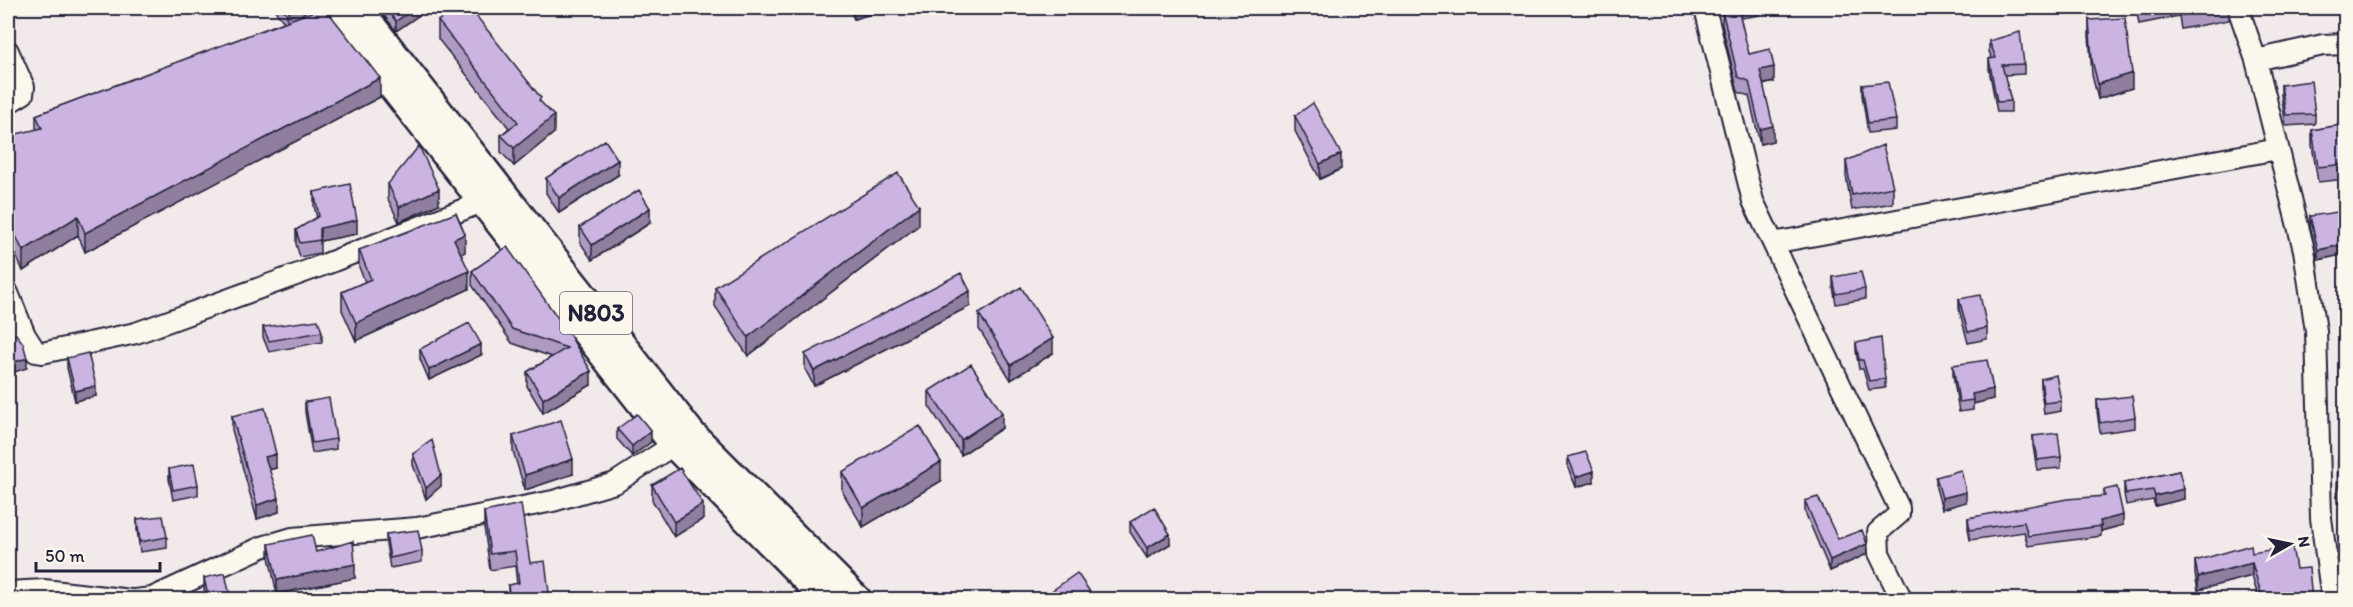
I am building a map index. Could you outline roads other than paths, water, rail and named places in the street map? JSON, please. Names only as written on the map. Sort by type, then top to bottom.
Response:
[{"type":"highway","name":"N803","points":[[332,8],[366,36],[683,439],[841,597]]},
{"type":"highway","name":"N803","points":[[357,8],[366,36],[483,202],[586,318]]},
{"type":"street","points":[[1705,8],[1753,201],[1899,508],[1899,514],[1878,532],[1879,553],[1902,600]]},
{"type":"street","points":[[2238,8],[2256,60],[2304,250],[2316,330],[2321,518],[2332,600]]},
{"type":"street","points":[[2256,60],[2323,45],[2346,44]]},
{"type":"street","points":[[8,51],[24,87],[23,94],[8,103]]},
{"type":"street","points":[[1773,243],[2278,149]]},
{"type":"street","points":[[8,293],[25,334],[36,352],[42,353],[136,333],[326,264],[483,202]]},
{"type":"street","points":[[8,592],[44,590],[133,600],[152,598],[262,547],[292,538],[417,528],[554,501],[615,483],[683,439]]}]
